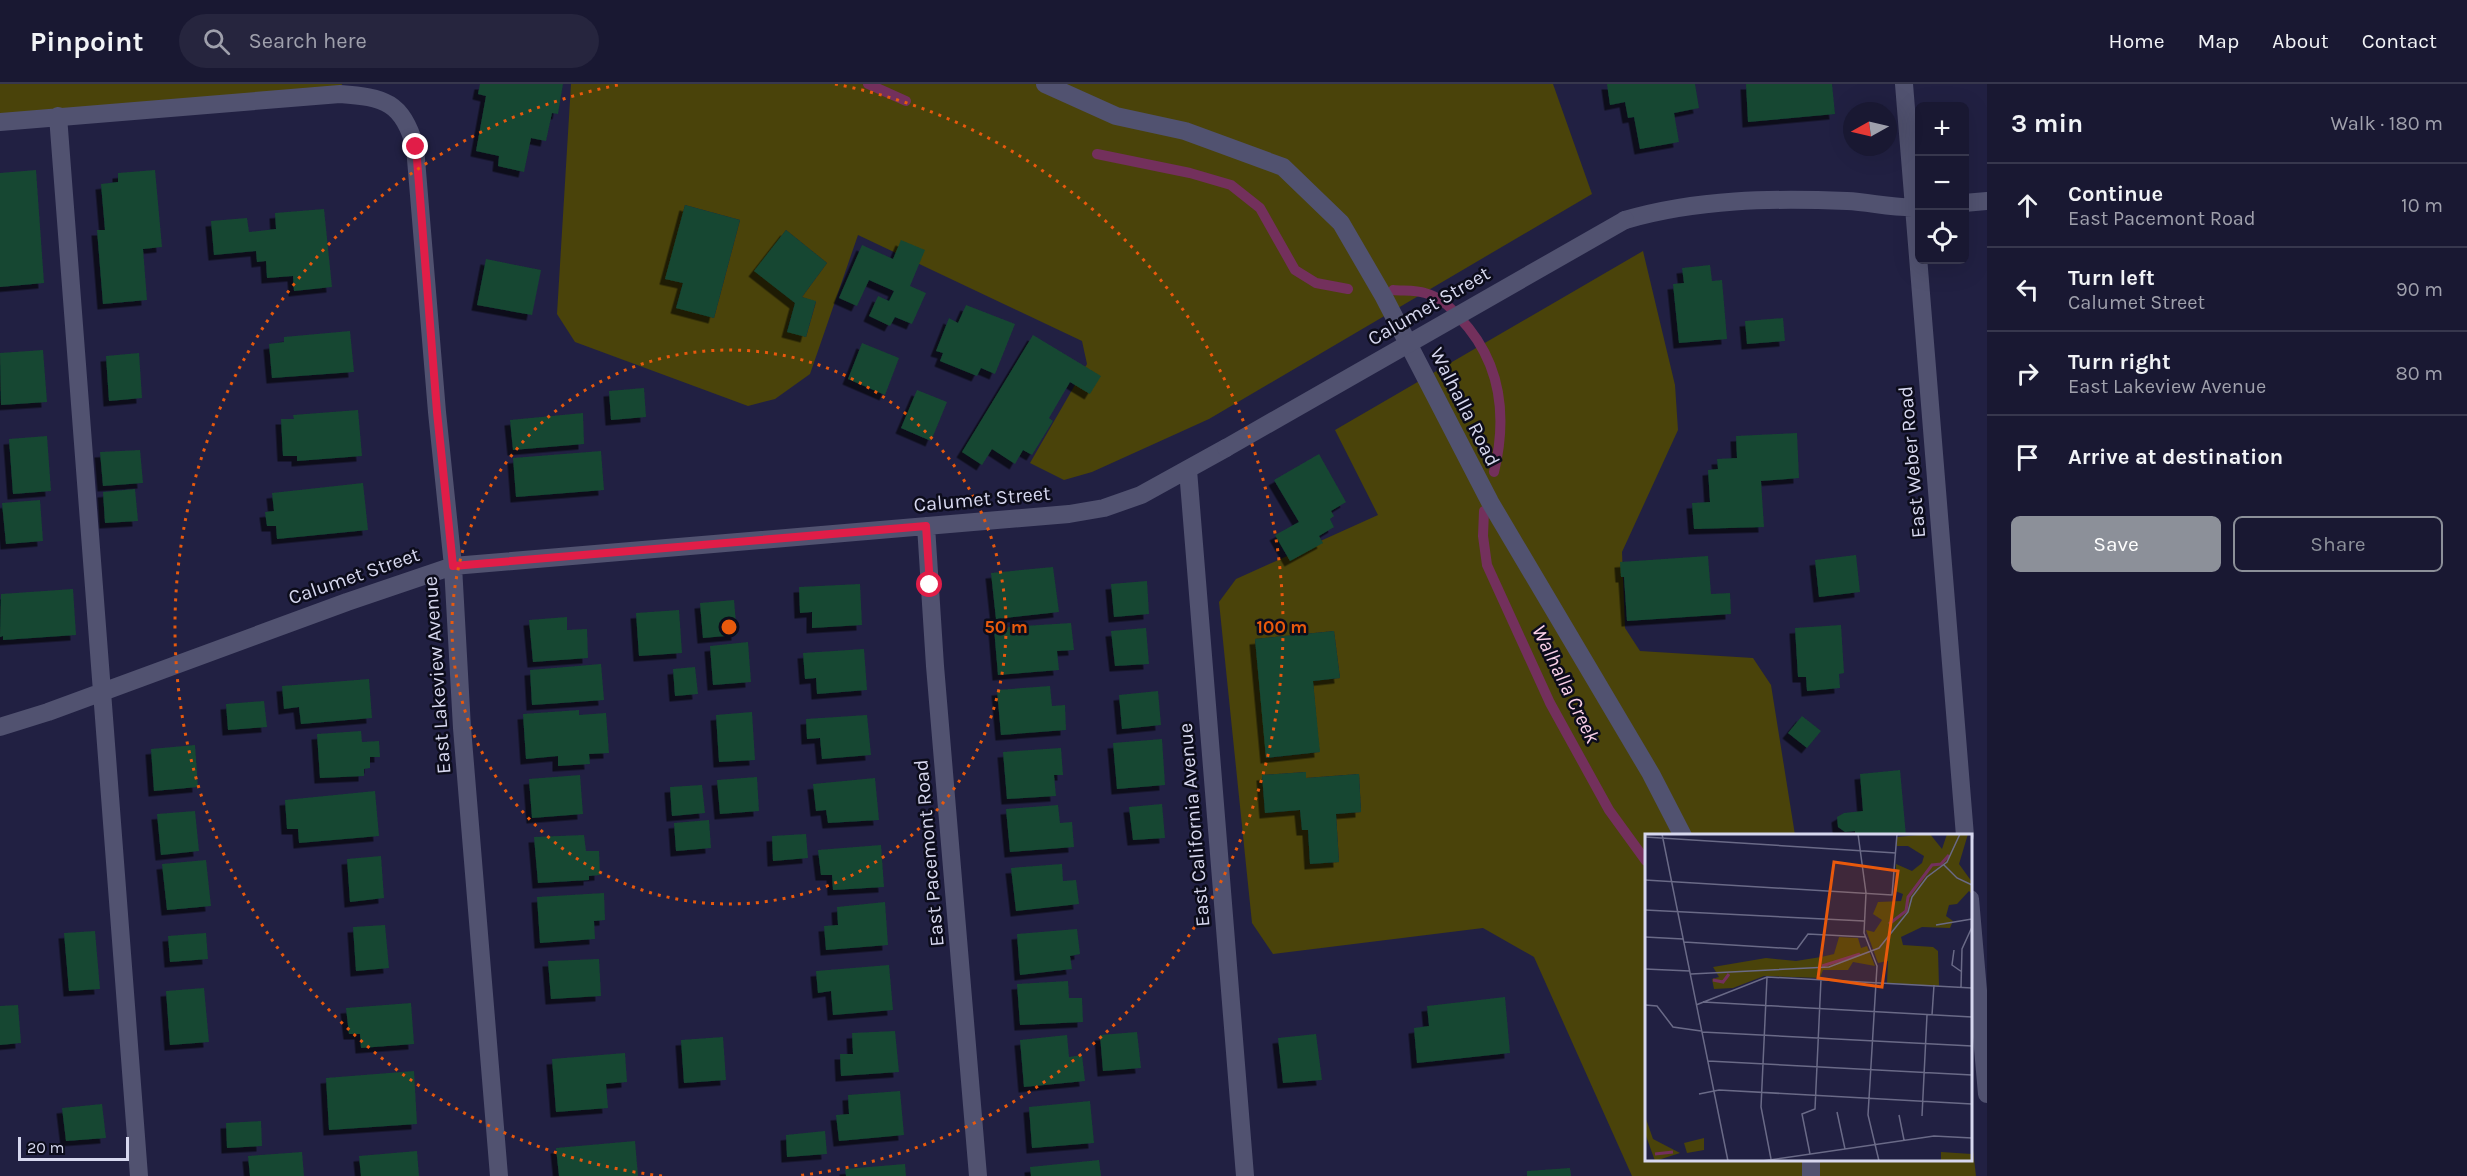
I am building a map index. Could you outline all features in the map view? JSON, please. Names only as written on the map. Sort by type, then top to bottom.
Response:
[{"type":"street","name":"Walhalla Road","points":[[1045,84],[1116,116],[1185,131],[1283,167],[1341,223],[1384,297],[1490,502],[1651,774],[1682,834]]},
{"type":"street","name":"East Weber Road","points":[[1904,84],[1915,188]]},
{"type":"street","name":"East Lakeview Avenue","points":[[57,116],[340,94],[368,96],[394,106],[409,124],[416,147],[437,412],[453,566],[462,728],[499,1176]]},
{"type":"street","points":[[0,122],[57,116],[139,1176]]},
{"type":"street","name":"Calumet Street","points":[[0,727],[453,566],[1094,510],[1141,495],[1188,470],[1624,220],[1713,202],[1849,201],[1915,207]]},
{"type":"street","points":[[1969,203],[1987,201]]},
{"type":"street","name":"East Weber Road","points":[[1917,210],[1965,834]]},
{"type":"street","name":"East California Avenue","points":[[1188,470],[1245,1176]]},
{"type":"street","name":"East Pacemont Road","points":[[926,526],[936,678],[978,1176]]},
{"type":"street","points":[[1972,911],[1987,1094]]},
{"type":"shaded area","points":[[0,84],[342,84],[340,94],[0,122]]},
{"type":"shaded area","points":[[571,84],[1553,84],[1592,194],[1209,419],[1092,472],[1064,480],[1030,463],[1087,364],[1082,341],[858,235],[810,374],[775,399],[748,406],[575,342],[557,314]],"holes":[[[685,205],[740,220],[714,318],[676,307],[683,283],[666,278]],[[786,230],[827,263],[802,297],[816,302],[806,337],[787,331],[795,303],[755,271]]]},
{"type":"shaded area","points":[[1643,251],[1675,385],[1678,430],[1622,552],[1625,628],[1640,651],[1753,658],[1771,685],[1795,834],[1645,834],[1645,1161],[1972,1161],[1972,1142],[1976,1176],[1632,1176],[1534,957],[1483,928],[1273,954],[1252,923],[1219,602],[1236,579],[1378,515],[1335,430]],"holes":[[[1334,631],[1340,678],[1313,681],[1319,752],[1267,758],[1255,639]],[[1306,772],[1306,778],[1359,774],[1361,812],[1336,814],[1339,862],[1310,864],[1308,830],[1302,830],[1300,810],[1265,813],[1262,775]]]},
{"type":"building","points":[[480,84],[563,84],[558,114],[552,113],[546,141],[531,138],[524,172],[498,166],[499,156],[476,151],[486,96],[478,94]]},
{"type":"building","points":[[1607,84],[1695,84],[1699,108],[1674,113],[1679,142],[1640,149],[1634,117],[1628,118],[1625,102],[1610,105]]},
{"type":"building","points":[[1746,84],[1832,84],[1835,114],[1748,122]]},
{"type":"building","points":[[36,170],[44,283],[0,287],[0,173]]},
{"type":"building","points":[[155,170],[162,247],[143,249],[147,300],[103,304],[97,230],[105,230],[101,184],[118,182],[118,173]]},
{"type":"building","points":[[685,205],[740,220],[714,318],[676,308],[683,283],[665,279]]},
{"type":"building","points":[[324,209],[332,287],[294,291],[293,276],[267,278],[266,261],[257,262],[256,251],[214,255],[211,221],[247,218],[249,232],[276,229],[275,213]]},
{"type":"building","points":[[786,230],[827,263],[802,297],[816,301],[806,337],[787,332],[795,303],[754,271]]},
{"type":"building","points":[[901,240],[925,250],[910,286],[926,293],[912,324],[895,317],[890,326],[869,316],[878,296],[889,301],[894,291],[869,280],[857,306],[839,298],[862,245],[893,259]]},
{"type":"building","points":[[486,259],[541,270],[532,315],[477,305]]},
{"type":"building","points":[[1710,265],[1712,281],[1722,280],[1727,339],[1679,343],[1673,284],[1684,283],[1682,268]]},
{"type":"building","points":[[966,305],[1015,324],[995,374],[981,368],[977,376],[940,361],[943,353],[936,351],[949,318],[958,323]]},
{"type":"building","points":[[1783,318],[1785,341],[1747,344],[1745,321]]},
{"type":"building","points":[[350,331],[354,372],[272,378],[269,344],[284,342],[284,337]]},
{"type":"building","points":[[1033,335],[1101,376],[1090,394],[1070,382],[1049,418],[1053,421],[1032,455],[1023,450],[1015,464],[992,449],[982,465],[962,452]]},
{"type":"building","points":[[862,343],[899,358],[885,395],[848,379]]},
{"type":"building","points":[[43,350],[47,402],[1,405],[0,353]]},
{"type":"building","points":[[139,353],[142,398],[109,401],[106,356]]},
{"type":"building","points":[[644,388],[646,417],[611,420],[609,391]]},
{"type":"building","points":[[917,390],[947,402],[931,441],[901,428]]},
{"type":"building","points":[[358,410],[362,456],[297,461],[297,456],[283,456],[281,419],[294,419],[293,415]]},
{"type":"building","points":[[583,413],[584,444],[513,450],[510,420]]},
{"type":"building","points":[[1797,433],[1799,478],[1761,481],[1764,527],[1694,529],[1692,503],[1710,502],[1708,470],[1718,469],[1717,459],[1737,458],[1736,436]]},
{"type":"building","points":[[47,436],[51,491],[13,494],[9,439]]},
{"type":"building","points":[[140,450],[143,483],[103,486],[100,452]]},
{"type":"building","points":[[601,451],[604,490],[516,497],[513,458]]},
{"type":"building","points":[[1319,454],[1346,502],[1331,511],[1334,516],[1330,519],[1334,527],[1319,536],[1323,543],[1290,561],[1275,535],[1299,522],[1274,480]]},
{"type":"building","points":[[363,483],[368,530],[277,539],[276,526],[267,526],[265,512],[274,511],[272,493]]},
{"type":"building","points":[[135,489],[138,521],[105,523],[103,492]]},
{"type":"building","points":[[40,500],[43,541],[6,544],[2,503]]},
{"type":"building","points":[[1856,555],[1860,592],[1819,597],[1815,560]]},
{"type":"building","points":[[1708,556],[1711,594],[1730,593],[1731,614],[1627,621],[1624,577],[1621,577],[1620,562]]},
{"type":"building","points":[[1053,567],[1059,612],[996,619],[991,573]]},
{"type":"building","points":[[1147,581],[1149,614],[1114,617],[1111,584]]},
{"type":"building","points":[[860,584],[862,625],[812,628],[812,612],[800,613],[799,587]]},
{"type":"building","points":[[73,589],[76,635],[3,640],[3,636],[0,637],[1,594]]},
{"type":"building","points":[[734,600],[737,635],[703,638],[700,603]]},
{"type":"building","points":[[679,610],[682,653],[639,656],[636,613]]},
{"type":"building","points":[[567,617],[567,630],[587,629],[588,658],[533,662],[529,620]]},
{"type":"building","points":[[1071,623],[1074,650],[1057,651],[1059,670],[998,675],[994,628]]},
{"type":"building","points":[[1841,625],[1844,673],[1839,674],[1840,688],[1807,691],[1806,677],[1798,677],[1795,628]]},
{"type":"building","points":[[1146,628],[1149,664],[1115,666],[1111,631]]},
{"type":"building","points":[[1334,631],[1340,678],[1313,681],[1320,752],[1266,758],[1255,639]]},
{"type":"building","points":[[748,642],[751,682],[713,685],[710,646]]},
{"type":"building","points":[[864,649],[867,690],[817,694],[816,678],[805,679],[803,653]]},
{"type":"building","points":[[601,664],[604,700],[532,705],[530,670]]},
{"type":"building","points":[[695,667],[698,694],[675,696],[673,669]]},
{"type":"building","points":[[369,679],[372,718],[301,724],[299,707],[284,709],[282,686]]},
{"type":"building","points":[[1050,686],[1052,706],[1065,705],[1066,730],[1001,735],[997,690]]},
{"type":"building","points":[[1158,691],[1161,725],[1122,729],[1119,695]]},
{"type":"building","points":[[264,701],[267,727],[228,730],[226,704]]},
{"type":"building","points":[[579,710],[579,715],[606,713],[609,753],[589,754],[590,764],[558,766],[558,756],[526,759],[523,714]]},
{"type":"building","points":[[752,712],[755,760],[719,762],[716,715]]},
{"type":"building","points":[[867,715],[871,755],[822,759],[820,738],[807,739],[806,719]]},
{"type":"building","points":[[1802,716],[1821,731],[1807,748],[1788,733]]},
{"type":"building","points":[[361,731],[362,742],[379,741],[380,757],[370,757],[370,768],[364,769],[364,776],[320,778],[317,734]]},
{"type":"building","points":[[1162,739],[1165,785],[1117,789],[1113,743]]},
{"type":"building","points":[[195,745],[198,787],[154,791],[151,749]]},
{"type":"building","points":[[1061,748],[1063,775],[1054,775],[1056,796],[1007,799],[1003,752]]},
{"type":"building","points":[[1900,770],[1906,834],[1855,834],[1855,831],[1845,832],[1838,827],[1837,817],[1844,813],[1863,811],[1860,774]]},
{"type":"building","points":[[1306,772],[1306,778],[1359,774],[1361,812],[1336,814],[1339,862],[1310,864],[1308,830],[1302,830],[1300,810],[1265,813],[1262,775]]},
{"type":"building","points":[[580,775],[583,814],[532,818],[529,779]]},
{"type":"building","points":[[757,777],[759,811],[720,814],[717,780]]},
{"type":"building","points":[[875,778],[879,820],[828,823],[826,810],[816,811],[813,784]]},
{"type":"building","points":[[702,785],[705,813],[672,816],[670,787]]},
{"type":"building","points":[[375,791],[379,836],[299,843],[298,829],[287,829],[285,800]]},
{"type":"building","points":[[1162,804],[1165,838],[1133,840],[1129,807]]},
{"type":"building","points":[[1058,805],[1060,823],[1072,822],[1074,847],[1010,852],[1006,809]]},
{"type":"building","points":[[195,811],[199,851],[161,855],[157,814]]},
{"type":"building","points":[[709,820],[711,848],[676,851],[674,823]]},
{"type":"building","points":[[806,834],[808,858],[773,861],[772,836]]},
{"type":"building","points":[[584,835],[586,851],[599,851],[600,875],[589,876],[589,880],[538,883],[534,837]]},
{"type":"building","points":[[881,845],[884,887],[833,890],[832,875],[821,875],[818,850]]},
{"type":"building","points":[[381,856],[384,898],[350,902],[347,859]]},
{"type":"building","points":[[206,860],[211,906],[167,910],[162,864]]},
{"type":"building","points":[[1062,864],[1063,881],[1076,880],[1079,904],[1016,911],[1011,868]]},
{"type":"building","points":[[604,893],[605,920],[594,921],[595,939],[540,943],[537,897]]},
{"type":"building","points":[[885,902],[888,945],[826,950],[824,926],[838,925],[837,907]]},
{"type":"building","points":[[385,925],[389,968],[356,971],[353,927]]},
{"type":"building","points":[[1077,929],[1080,954],[1070,956],[1072,969],[1020,975],[1017,934]]},
{"type":"building","points":[[95,931],[100,989],[69,991],[64,933]]},
{"type":"building","points":[[206,933],[208,959],[170,962],[168,936]]},
{"type":"building","points":[[599,959],[601,996],[551,999],[548,961]]},
{"type":"building","points":[[889,965],[893,1010],[833,1015],[831,991],[818,993],[816,971]]},
{"type":"building","points":[[1068,981],[1069,998],[1082,998],[1083,1022],[1020,1025],[1017,984]]},
{"type":"building","points":[[204,988],[209,1042],[170,1045],[166,991]]},
{"type":"building","points":[[1505,997],[1510,1053],[1417,1063],[1414,1028],[1429,1026],[1427,1006]]},
{"type":"building","points":[[411,1003],[414,1044],[361,1048],[360,1034],[349,1034],[346,1008]]},
{"type":"building","points":[[18,1005],[21,1043],[0,1045],[0,1006]]},
{"type":"building","points":[[895,1031],[899,1072],[841,1076],[840,1054],[853,1054],[852,1033]]},
{"type":"building","points":[[1137,1032],[1141,1068],[1103,1071],[1100,1035]]},
{"type":"building","points":[[1316,1034],[1322,1080],[1283,1083],[1278,1038]]},
{"type":"building","points":[[1067,1035],[1069,1057],[1082,1055],[1085,1081],[1024,1087],[1020,1040]]},
{"type":"building","points":[[723,1037],[726,1080],[684,1083],[681,1040]]},
{"type":"building","points":[[625,1053],[627,1082],[606,1084],[608,1108],[556,1112],[552,1059]]},
{"type":"building","points":[[414,1071],[417,1124],[329,1130],[326,1078]]},
{"type":"building","points":[[900,1091],[904,1135],[839,1141],[836,1115],[849,1114],[848,1095]]},
{"type":"building","points":[[1090,1101],[1094,1143],[1032,1148],[1029,1107]]},
{"type":"building","points":[[102,1104],[106,1138],[66,1141],[62,1108]]},
{"type":"building","points":[[261,1121],[262,1146],[227,1148],[226,1123]]},
{"type":"building","points":[[825,1131],[827,1154],[787,1157],[786,1135]]},
{"type":"building","points":[[635,1141],[638,1176],[559,1176],[556,1148]]},
{"type":"building","points":[[417,1151],[419,1176],[361,1176],[359,1156]]},
{"type":"building","points":[[302,1152],[304,1176],[250,1176],[248,1156]]},
{"type":"building","points":[[1099,1160],[1101,1176],[1031,1176],[1030,1167]]},
{"type":"building","points":[[905,1164],[906,1176],[846,1176],[845,1169]]},
{"type":"building","points":[[1570,1168],[1571,1176],[1527,1176],[1527,1171]]},
{"type":"waterway","name":"Walhalla Creek","points":[[868,84],[906,101]]},
{"type":"waterway","name":"Walhalla Creek","points":[[1097,154],[1190,173],[1231,185],[1260,208],[1295,270],[1316,283],[1348,289]]},
{"type":"waterway","name":"Walhalla Creek","points":[[1393,290],[1421,292],[1440,299],[1459,317],[1484,352],[1498,389],[1500,409],[1500,430],[1494,472]]},
{"type":"waterway","name":"Walhalla Creek","points":[[1484,511],[1483,536],[1487,565],[1550,703],[1609,810],[1645,860]]},
{"type":"route","points":[[416,147],[437,412],[453,566],[926,526],[930,585]]}]
